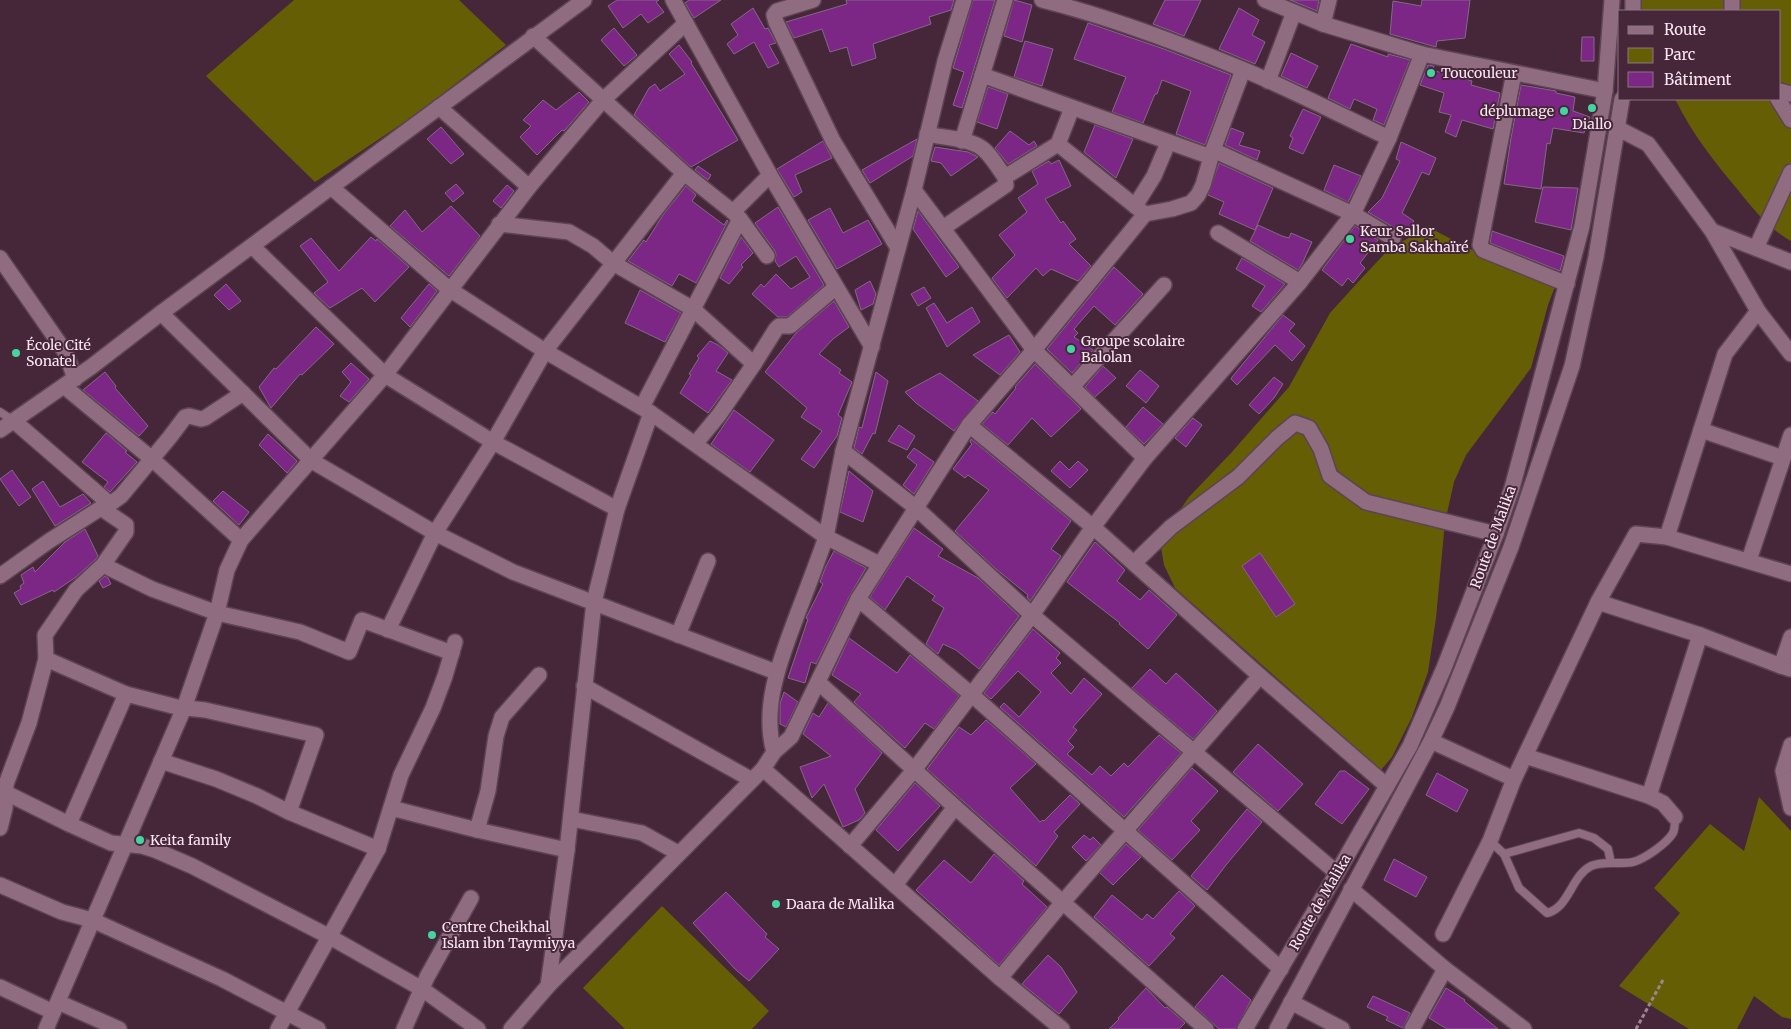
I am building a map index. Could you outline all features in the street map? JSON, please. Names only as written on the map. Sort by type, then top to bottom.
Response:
[{"type":"street","points":[[0,430],[70,383],[161,313],[584,0]]},
{"type":"street","points":[[674,0],[770,176],[872,347]]},
{"type":"street","points":[[813,0],[778,11],[774,15],[776,22],[833,141],[898,248]]},
{"type":"street","points":[[774,752],[770,740],[770,728],[776,672],[826,537],[843,451],[914,190],[944,62],[964,0]]},
{"type":"street","points":[[962,141],[1005,0]]},
{"type":"street","points":[[1042,0],[1118,22],[1243,70],[1390,138]]},
{"type":"street","points":[[1265,0],[1323,24],[1422,54],[1605,91]]},
{"type":"street","points":[[1323,24],[1329,0]]},
{"type":"street","name":"Route de Malika","points":[[1245,1029],[1410,746],[1432,697],[1496,534],[1512,488],[1582,226],[1605,91],[1612,0]]},
{"type":"street","points":[[1268,81],[1294,12]]},
{"type":"street","points":[[46,1029],[184,708],[217,613],[227,570],[241,540],[385,375],[529,187],[603,100],[686,24]]},
{"type":"street","points":[[533,36],[684,172],[736,215],[767,256]]},
{"type":"street","points":[[850,846],[914,770],[972,694],[1032,615],[1093,527],[1145,458],[1300,282],[1353,214],[1390,138],[1422,54]]},
{"type":"street","points":[[1058,144],[1140,210],[1172,209],[1191,202],[1198,195],[1203,185],[1212,154],[1243,70]]},
{"type":"street","points":[[1514,73],[1480,245],[1483,250],[1567,284]]},
{"type":"street","points":[[982,75],[1168,143],[1212,154],[1353,214],[1393,238]]},
{"type":"street","name":"Route de Malika","points":[[1277,1029],[1431,741],[1447,707],[1511,547],[1572,366],[1596,257],[1622,100]]},
{"type":"street","points":[[1779,100],[1791,120]]},
{"type":"street","points":[[439,107],[529,187]]},
{"type":"street","points":[[1005,177],[1058,144],[1072,108]]},
{"type":"street","points":[[1617,128],[1648,144],[1712,231],[1758,311],[1791,354]]},
{"type":"street","points":[[927,134],[978,146],[985,150],[1005,177],[1006,186],[943,228]]},
{"type":"street","points":[[511,1029],[548,986],[757,775],[774,752],[791,737],[858,599],[915,507],[969,424],[1034,350],[1140,210],[1168,143]]},
{"type":"street","points":[[388,630],[434,534],[493,442],[545,351],[684,172]]},
{"type":"street","points":[[1756,248],[1791,172]]},
{"type":"street","points":[[548,986],[571,819],[594,602],[616,509],[647,410],[736,215],[770,176]]},
{"type":"street","points":[[331,187],[450,289],[545,351],[647,410],[826,537],[879,564]]},
{"type":"street","points":[[914,190],[1034,350],[1145,458]]},
{"type":"street","points":[[500,224],[569,232],[593,246],[613,263],[693,309],[754,364]]},
{"type":"street","points":[[1712,231],[1791,262]]},
{"type":"street","points":[[1218,232],[1300,282]]},
{"type":"street","points":[[252,246],[385,375],[493,442],[616,509]]},
{"type":"street","points":[[0,258],[66,352],[70,383],[241,540]]},
{"type":"street","points":[[1072,387],[1164,285]]},
{"type":"street","points":[[696,444],[719,415],[776,329],[780,326],[790,326],[836,287]]},
{"type":"street","points":[[1667,537],[1725,354],[1758,311]]},
{"type":"street","points":[[161,313],[312,460],[434,534],[513,572],[776,672]]},
{"type":"street","points":[[0,576],[49,541],[121,496],[185,417],[205,418],[243,393]]},
{"type":"street","points":[[0,828],[5,808],[3,791],[29,723],[46,659],[45,635],[76,590],[103,565],[127,529],[126,525],[14,420]]},
{"type":"street","points":[[1134,563],[1171,527],[1238,477],[1277,438],[1296,423],[1309,428],[1321,449],[1330,476],[1366,502],[1496,534]]},
{"type":"street","points":[[969,424],[1093,527],[1387,786]]},
{"type":"street","points":[[1701,430],[1783,458]]},
{"type":"street","points":[[1749,560],[1791,435]]},
{"type":"street","points":[[843,451],[915,507],[1032,615],[1337,873]]},
{"type":"street","points":[[1443,934],[1490,841],[1514,779],[1598,602],[1636,534],[1667,537],[1791,574]]},
{"type":"street","points":[[678,635],[708,561]]},
{"type":"street","points":[[103,565],[152,589],[217,613],[287,628],[349,652],[362,620],[388,630],[454,648],[433,708],[402,775],[378,849],[278,1029]]},
{"type":"street","points":[[858,599],[972,694],[1126,829],[1281,969]]},
{"type":"street","points":[[1598,602],[1700,635],[1786,668],[1791,637]]},
{"type":"street","points":[[1649,796],[1700,635]]},
{"type":"street","points":[[46,659],[126,694],[316,735],[289,812]]},
{"type":"street","points":[[477,830],[488,792],[496,736],[502,716],[539,675]]},
{"type":"street","points":[[1000,978],[1192,752],[1260,676]]},
{"type":"street","points":[[818,682],[955,807],[1206,1029]]},
{"type":"street","points":[[584,686],[757,775],[850,846],[1000,978],[1062,1029]]},
{"type":"street","points":[[68,824],[126,694]]},
{"type":"street","points":[[1431,741],[1514,779]]},
{"type":"street","points":[[1791,745],[1783,771],[1791,808]]},
{"type":"street","points":[[1525,756],[1649,796],[1663,803],[1675,817]]},
{"type":"street","points":[[161,761],[224,782],[289,812],[378,849]]},
{"type":"street","points":[[3,791],[68,824],[111,843],[134,845],[155,850],[192,866],[330,937],[422,989],[478,1029]]},
{"type":"street","points":[[895,885],[955,807]]},
{"type":"street","points":[[391,808],[567,850]]},
{"type":"street","points":[[571,819],[642,833],[678,853]]},
{"type":"street","points":[[0,885],[62,912],[92,920],[222,979],[318,1029]]},
{"type":"street","points":[[1351,889],[1445,969],[1524,1029]]},
{"type":"street","points":[[404,1029],[427,977],[472,898]]},
{"type":"street","points":[[1412,1029],[1445,969]]},
{"type":"street","points":[[0,987],[119,1029]]},
{"type":"street","points":[[1292,1002],[1342,1029]]},
{"type":"lane","points":[[0,412],[14,420]]},
{"type":"lane","points":[[1490,841],[1504,854],[1519,888],[1547,913],[1553,912],[1565,899],[1578,877],[1591,866],[1633,862],[1656,850],[1673,832],[1675,817]]},
{"type":"lane","points":[[1504,854],[1579,833],[1594,838],[1608,849],[1611,863]]},
{"type":"path","points":[[1636,1029],[1664,978]]},
{"type":"green space","points":[[294,0],[459,0],[506,45],[415,115],[315,182],[206,76]]},
{"type":"green space","points":[[1641,0],[1791,0],[1791,241],[1776,231],[1750,205],[1696,136],[1676,100],[1781,100],[1781,10],[1642,10]]},
{"type":"green space","points":[[1434,230],[1472,250],[1505,260],[1556,284],[1548,305],[1531,368],[1466,455],[1454,482],[1445,522],[1436,618],[1428,672],[1412,717],[1392,757],[1381,770],[1175,588],[1164,565],[1161,547],[1166,530],[1189,497],[1289,387],[1330,313],[1390,248],[1418,233]]},
{"type":"green space","points":[[1759,797],[1791,831],[1791,1019],[1782,1017],[1754,996],[1737,1029],[1689,1029],[1619,986],[1680,913],[1654,888],[1710,824],[1744,851]]},
{"type":"green space","points":[[662,906],[769,1011],[752,1029],[625,1029],[583,988]]},
{"type":"building","points":[[617,0],[659,0],[656,2],[664,12],[648,23],[641,14],[623,28],[608,6]]},
{"type":"building","points":[[689,0],[721,0],[694,18],[685,3]]},
{"type":"building","points":[[846,0],[954,0],[951,10],[929,17],[931,24],[873,44],[876,58],[852,66],[847,47],[830,52],[822,29],[794,38],[786,22],[847,4]]},
{"type":"building","points":[[973,0],[995,0],[962,108],[953,105],[964,72],[953,68]]},
{"type":"building","points":[[1014,0],[1032,5],[1022,42],[1004,36]]},
{"type":"building","points":[[1165,0],[1201,0],[1184,36],[1153,24]]},
{"type":"building","points":[[1290,0],[1319,0],[1317,11]]},
{"type":"building","points":[[1422,0],[1470,0],[1465,38],[1437,41],[1436,47],[1390,34],[1393,1],[1421,6]]},
{"type":"building","points":[[753,8],[765,29],[768,28],[776,43],[769,45],[779,63],[768,68],[754,42],[734,54],[727,44],[738,35],[731,24]]},
{"type":"building","points":[[1239,8],[1259,20],[1252,35],[1265,42],[1255,64],[1219,49]]},
{"type":"building","points":[[1088,23],[1164,49],[1231,75],[1205,145],[1176,134],[1191,91],[1162,80],[1143,123],[1112,112],[1126,77],[1074,59]]},
{"type":"building","points":[[614,28],[637,55],[624,66],[601,40]]},
{"type":"building","points":[[1582,37],[1594,37],[1594,61],[1581,61]]},
{"type":"building","points":[[1025,41],[1053,49],[1042,86],[1014,77]]},
{"type":"building","points":[[1351,44],[1388,57],[1388,54],[1410,60],[1384,125],[1373,120],[1377,109],[1354,99],[1350,109],[1328,98]]},
{"type":"building","points":[[679,45],[692,62],[738,140],[691,167],[634,115],[649,88],[655,84],[660,91],[685,74],[669,54]]},
{"type":"building","points":[[1291,53],[1318,66],[1307,88],[1281,76]]},
{"type":"building","points":[[1428,65],[1434,66],[1433,70],[1472,81],[1471,85],[1500,93],[1493,129],[1462,120],[1456,137],[1445,132],[1451,115],[1439,112],[1444,93],[1420,85]]},
{"type":"building","points":[[1521,85],[1556,91],[1556,93],[1575,97],[1573,111],[1590,117],[1584,133],[1553,128],[1550,144],[1547,143],[1541,189],[1504,184]]},
{"type":"building","points":[[988,87],[1008,94],[997,129],[977,122]]},
{"type":"building","points":[[579,92],[589,102],[564,131],[562,130],[537,155],[520,137],[531,126],[523,120],[543,100],[556,110]]},
{"type":"building","points":[[1303,109],[1321,117],[1303,154],[1289,148],[1293,138],[1290,136]]},
{"type":"building","points":[[1095,125],[1133,139],[1116,178],[1084,152]]},
{"type":"building","points":[[441,127],[464,154],[451,164],[427,139]]},
{"type":"building","points":[[1231,128],[1244,133],[1239,145],[1260,151],[1257,160],[1225,145]]},
{"type":"building","points":[[1010,131],[1029,145],[1034,141],[1037,146],[1008,164],[995,148]]},
{"type":"building","points":[[917,139],[913,156],[870,183],[862,170]]},
{"type":"building","points":[[823,141],[832,158],[795,175],[802,192],[794,197],[777,169]]},
{"type":"building","points":[[1401,142],[1436,158],[1429,175],[1422,172],[1402,213],[1414,221],[1402,236],[1398,230],[1368,212],[1382,198],[1400,161],[1396,159]]},
{"type":"building","points":[[935,147],[968,152],[978,157],[951,176],[941,163],[931,161]]},
{"type":"building","points":[[1059,160],[1071,186],[1045,199],[1061,223],[1063,221],[1076,239],[1069,244],[1091,266],[1078,281],[1051,269],[1043,276],[1036,268],[1007,298],[992,278],[1015,255],[999,235],[1027,212],[1018,198],[1038,184],[1032,171],[1049,161],[1051,164]]},
{"type":"building","points":[[1219,163],[1273,188],[1255,230],[1219,214],[1224,202],[1208,195]]},
{"type":"building","points":[[1334,165],[1361,176],[1348,202],[1324,190]]},
{"type":"building","points":[[698,166],[711,175],[708,180],[695,170]]},
{"type":"building","points":[[456,184],[464,193],[453,202],[445,193]]},
{"type":"building","points":[[507,185],[514,191],[501,208],[493,201]]},
{"type":"building","points":[[686,186],[696,195],[692,201],[724,225],[728,221],[696,283],[679,274],[672,286],[628,261],[644,240],[646,242],[663,215]]},
{"type":"building","points":[[1543,187],[1578,188],[1571,230],[1535,222]]},
{"type":"building","points":[[451,206],[480,236],[449,276],[390,226],[405,210],[422,232]]},
{"type":"building","points":[[778,207],[824,285],[787,317],[778,317],[752,294],[761,284],[764,287],[776,274],[791,289],[810,277],[796,256],[779,267],[775,261],[775,251],[755,223]]},
{"type":"building","points":[[830,208],[843,233],[868,220],[882,244],[837,269],[808,220]]},
{"type":"building","points":[[918,211],[959,267],[946,277],[913,229]]},
{"type":"building","points":[[1258,225],[1282,236],[1289,238],[1291,233],[1312,242],[1298,270],[1250,241]]},
{"type":"building","points":[[1355,226],[1378,240],[1360,263],[1365,268],[1353,283],[1348,278],[1342,286],[1322,270]]},
{"type":"building","points":[[1492,231],[1564,256],[1560,271],[1490,243]]},
{"type":"building","points":[[371,237],[376,241],[377,239],[409,267],[375,302],[362,288],[330,308],[314,293],[328,282],[300,246],[311,238],[339,271]]},
{"type":"building","points":[[741,237],[753,253],[741,265],[743,267],[729,284],[720,278]]},
{"type":"building","points":[[1242,258],[1285,284],[1261,312],[1252,306],[1265,286],[1236,269]]},
{"type":"building","points":[[1114,267],[1143,294],[1115,325],[1094,306],[1074,329],[1078,333],[1074,337],[1093,350],[1072,373],[1047,349]]},
{"type":"building","points":[[870,281],[876,294],[873,304],[861,310],[855,290]]},
{"type":"building","points":[[226,284],[241,301],[229,310],[214,295]]},
{"type":"building","points":[[429,284],[437,291],[410,327],[401,318]]},
{"type":"building","points":[[924,287],[931,298],[918,306],[911,294]]},
{"type":"building","points":[[640,290],[681,313],[665,342],[625,323]]},
{"type":"building","points":[[834,301],[849,327],[833,339],[819,354],[841,370],[839,373],[852,382],[838,415],[842,418],[837,436],[814,468],[801,459],[822,431],[801,417],[807,408],[765,372],[796,333]]},
{"type":"building","points":[[934,303],[947,323],[972,307],[980,322],[947,347],[926,308]]},
{"type":"building","points":[[1283,315],[1295,324],[1289,331],[1305,346],[1292,361],[1275,345],[1237,385],[1231,379],[1232,377]]},
{"type":"building","points":[[316,327],[334,344],[302,375],[300,374],[271,408],[259,387],[274,368],[276,369]]},
{"type":"building","points":[[1009,335],[1020,352],[1000,375],[973,355]]},
{"type":"building","points":[[710,341],[728,353],[716,371],[732,380],[708,413],[680,393],[699,358],[697,356]]},
{"type":"building","points":[[351,363],[369,379],[349,402],[340,396],[351,382],[342,372]]},
{"type":"building","points":[[1035,364],[1081,409],[1051,437],[1032,418],[1008,445],[982,424],[993,412],[995,414]]},
{"type":"building","points":[[1103,366],[1116,378],[1095,397],[1085,387]]},
{"type":"building","points":[[1140,370],[1159,386],[1146,403],[1126,386]]},
{"type":"building","points":[[105,372],[116,386],[115,388],[148,426],[139,436],[83,390]]},
{"type":"building","points":[[876,372],[888,381],[875,434],[873,433],[862,454],[854,448],[859,427],[862,428]]},
{"type":"building","points":[[940,373],[978,401],[954,431],[916,403],[905,392]]},
{"type":"building","points":[[1274,377],[1283,384],[1274,398],[1259,414],[1249,405]]},
{"type":"building","points":[[1143,407],[1163,424],[1144,444],[1126,427]]},
{"type":"building","points":[[734,410],[774,440],[750,472],[711,444]]},
{"type":"building","points":[[1193,418],[1202,425],[1186,447],[1175,438]]},
{"type":"building","points":[[899,425],[915,436],[907,450],[888,441]]},
{"type":"building","points":[[106,433],[137,462],[110,492],[104,487],[108,482],[82,462]]},
{"type":"building","points":[[268,434],[297,461],[287,473],[259,445]]},
{"type":"building","points":[[971,439],[1071,521],[1051,549],[1061,556],[1030,601],[1027,597],[1028,595],[996,569],[955,531],[989,490],[968,475],[965,478],[953,469],[972,444],[970,442]]},
{"type":"building","points":[[914,448],[934,462],[914,494],[903,485],[917,465],[907,457]]},
{"type":"building","points":[[1060,461],[1069,470],[1078,461],[1088,470],[1070,488],[1051,471]]},
{"type":"building","points":[[12,470],[31,497],[19,506],[0,479]]},
{"type":"building","points":[[849,471],[873,491],[863,522],[840,512]]},
{"type":"building","points":[[43,481],[60,507],[83,494],[91,503],[55,526],[32,489]]},
{"type":"building","points":[[223,491],[249,512],[239,525],[213,501]]},
{"type":"building","points":[[914,528],[943,549],[938,556],[978,578],[1019,616],[979,669],[956,650],[943,644],[938,654],[926,644],[944,608],[932,600],[935,596],[907,576],[885,610],[870,597]]},
{"type":"building","points":[[85,529],[98,556],[96,559],[76,577],[54,592],[53,590],[21,605],[14,593],[21,589],[20,586],[24,583],[21,575],[33,567],[35,572],[65,542]]},
{"type":"building","points":[[1095,542],[1125,570],[1117,581],[1140,600],[1149,590],[1177,615],[1148,649],[1120,623],[1067,582]]},
{"type":"building","points":[[834,551],[866,568],[850,595],[816,664],[811,662],[805,683],[788,678],[808,619],[806,618],[823,584],[820,582]]},
{"type":"building","points":[[1260,553],[1295,604],[1276,617],[1242,566]]},
{"type":"building","points":[[105,576],[111,584],[103,588],[99,581]]},
{"type":"building","points":[[1033,629],[1060,653],[1056,658],[1061,663],[1051,673],[1071,694],[1084,678],[1102,694],[1073,727],[1077,730],[1068,741],[1074,747],[1067,754],[1092,775],[1100,766],[1111,776],[1124,763],[1128,767],[1159,735],[1181,753],[1124,817],[1000,707],[1004,703],[1019,717],[1041,692],[1018,671],[991,699],[984,693]]},
{"type":"building","points":[[849,638],[897,673],[910,655],[959,696],[934,729],[925,723],[905,748],[854,702],[861,694],[832,675]]},
{"type":"building","points":[[1150,669],[1166,684],[1176,673],[1217,711],[1193,739],[1132,688]]},
{"type":"building","points":[[784,692],[798,702],[786,727],[780,724],[780,704]]},
{"type":"building","points":[[828,703],[882,753],[855,789],[865,813],[859,820],[843,827],[824,784],[812,798],[800,767],[831,756],[803,734],[813,713],[819,717]]},
{"type":"building","points":[[986,720],[1036,764],[1010,788],[1040,822],[1044,821],[1070,795],[1080,804],[1054,832],[1058,836],[1036,866],[927,769],[959,727],[971,735]]},
{"type":"building","points":[[1258,744],[1303,784],[1278,811],[1233,772]]},
{"type":"building","points":[[1192,768],[1218,791],[1191,821],[1200,830],[1172,860],[1138,830]]},
{"type":"building","points":[[1340,771],[1345,771],[1369,789],[1342,824],[1315,804]]},
{"type":"building","points":[[1437,773],[1468,790],[1457,812],[1426,795]]},
{"type":"building","points":[[915,783],[940,806],[898,851],[876,830]]},
{"type":"building","points":[[1247,809],[1262,822],[1207,890],[1191,876]]},
{"type":"building","points":[[1084,835],[1090,840],[1093,837],[1101,845],[1086,861],[1072,847]]},
{"type":"building","points":[[1126,844],[1141,857],[1113,885],[1100,873]]},
{"type":"building","points":[[994,854],[1024,881],[1022,884],[1047,907],[999,965],[916,890],[944,860],[971,883]]},
{"type":"building","points":[[1394,859],[1427,877],[1416,897],[1384,880]]},
{"type":"building","points":[[1179,891],[1195,906],[1170,934],[1175,938],[1149,966],[1094,917],[1112,895],[1142,920],[1147,914],[1153,919]]},
{"type":"building","points":[[726,892],[767,934],[765,937],[779,949],[749,981],[735,969],[693,923]]},
{"type":"building","points":[[1048,955],[1061,967],[1077,992],[1059,1014],[1022,984]]},
{"type":"building","points":[[1222,975],[1251,1000],[1236,1029],[1219,1029],[1195,1007]]},
{"type":"building","points":[[1146,988],[1165,1008],[1167,1007],[1185,1023],[1179,1029],[1109,1029],[1119,1019]]},
{"type":"building","points":[[1446,988],[1465,1000],[1498,1029],[1447,1029],[1429,1018]]},
{"type":"building","points":[[1373,996],[1410,1013],[1403,1028],[1386,1020],[1388,1017],[1367,1007]]},
{"type":"place","name":"Toucouleur","points":[[1431,73]]},
{"type":"place","name":"Diallo","points":[[1592,108]]},
{"type":"place","name":"déplumage","points":[[1564,111]]},
{"type":"place","name":"Keur Sallor Samba Sakhaïré","points":[[1350,239]]},
{"type":"place","name":"Groupe scolaire Balolan","points":[[1071,349]]},
{"type":"place","name":"École Cité Sonatel","points":[[16,353]]},
{"type":"place","name":"Keita family","points":[[140,840]]},
{"type":"place","name":"Daara de Malika","points":[[776,904]]},
{"type":"place","name":"Centre Cheikhal Islam ibn Taymiyya","points":[[432,935]]}]
